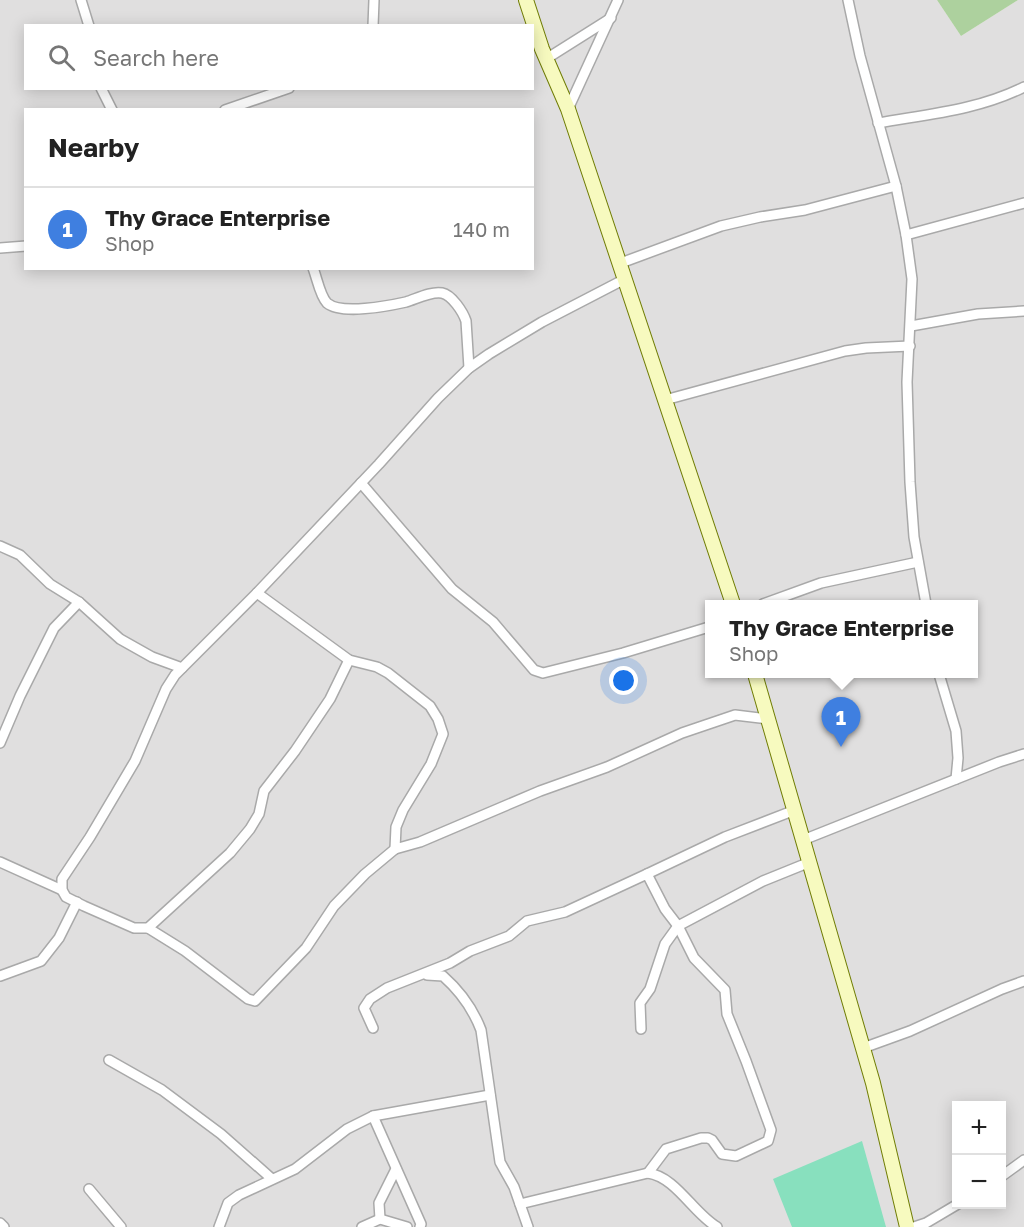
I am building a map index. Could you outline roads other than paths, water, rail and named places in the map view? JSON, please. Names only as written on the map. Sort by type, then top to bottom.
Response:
[{"type":"street","points":[[81,0],[88,24]]},
{"type":"street","points":[[373,24],[374,0]]},
{"type":"street","points":[[526,0],[532,24]]},
{"type":"street","points":[[568,109],[618,0]]},
{"type":"street","points":[[848,0],[860,56],[896,186],[912,279],[907,382],[910,482],[918,562],[925,600]]},
{"type":"street","points":[[540,53],[611,18]]},
{"type":"street","points":[[534,30],[540,53],[568,109],[731,600]]},
{"type":"street","points":[[878,123],[976,106],[1000,99],[1024,87]]},
{"type":"street","points":[[102,90],[111,108]]},
{"type":"street","points":[[230,108],[283,90]]},
{"type":"street","points":[[255,99],[258,108]]},
{"type":"street","points":[[618,264],[721,226],[806,210],[896,186]]},
{"type":"street","points":[[906,235],[1024,203]]},
{"type":"street","points":[[0,248],[24,246]]},
{"type":"street","points":[[314,270],[325,301],[334,307],[346,309],[404,302],[439,293],[449,296],[464,314],[470,368]]},
{"type":"street","points":[[623,280],[542,322],[470,368],[438,398],[257,593],[182,668],[166,689],[149,732],[126,777],[62,879],[62,890],[66,897],[134,928],[148,928],[185,951],[248,999],[255,1000],[306,948],[334,906],[365,874],[395,849],[420,842],[540,791],[607,767],[690,730],[735,715],[768,719]]},
{"type":"street","points":[[911,326],[978,314],[1024,311]]},
{"type":"street","points":[[665,400],[845,351],[910,346]]},
{"type":"street","points":[[361,483],[452,589],[493,622],[530,666],[539,672],[543,673],[624,653],[705,628]]},
{"type":"street","points":[[1,548],[20,555],[50,584],[79,602],[120,639],[152,657],[182,668]]},
{"type":"street","points":[[775,600],[821,584],[918,562]]},
{"type":"street","points":[[257,593],[349,660],[377,667],[399,682],[430,706],[438,719],[442,734],[431,764],[403,810],[396,827],[395,849]]},
{"type":"street","points":[[0,743],[20,696],[54,628],[79,602]]},
{"type":"street","points":[[148,928],[230,853],[250,829],[259,814],[264,791],[295,751],[330,699],[349,660]]},
{"type":"street","points":[[756,678],[863,1048],[907,1227]]},
{"type":"street","points":[[940,678],[957,738],[956,779]]},
{"type":"street","points":[[803,840],[1024,754]]},
{"type":"street","points":[[373,1028],[364,1008],[370,999],[387,988],[509,936],[527,921],[565,912],[725,837],[795,810]]},
{"type":"street","points":[[641,1029],[640,1003],[650,988],[666,944],[678,926],[763,880],[810,861]]},
{"type":"street","points":[[0,862],[62,890]]},
{"type":"street","points":[[647,874],[665,909],[678,926],[700,966],[725,990],[726,1014],[747,1061],[771,1130],[771,1137],[764,1144],[736,1156],[722,1154],[708,1138],[673,1146],[661,1154],[648,1173]]},
{"type":"street","points":[[0,976],[41,961],[59,938],[77,902]]},
{"type":"street","points":[[422,974],[443,976],[475,1014],[481,1030],[500,1162],[514,1187],[528,1227]]},
{"type":"street","points":[[863,1048],[910,1031],[1024,981]]},
{"type":"street","points":[[109,1060],[162,1090],[221,1134],[272,1179]]},
{"type":"street","points":[[223,1226],[228,1203],[294,1169],[347,1129],[373,1116],[490,1095]]},
{"type":"street","points":[[373,1116],[422,1224],[420,1227]]},
{"type":"street","points":[[1006,1173],[1024,1160]]},
{"type":"street","points":[[380,1219],[379,1203],[396,1169]]},
{"type":"street","points":[[520,1204],[648,1173],[663,1176],[706,1221],[717,1227]]},
{"type":"street","points":[[88,1189],[121,1227]]},
{"type":"street","points":[[914,1227],[932,1220],[952,1208]]},
{"type":"street","points":[[362,1227],[380,1219],[407,1227]]},
{"type":"street","points":[[0,1223],[4,1227]]},
{"type":"place","name":"Thy Grace Enterprise","points":[[841,747]]}]
